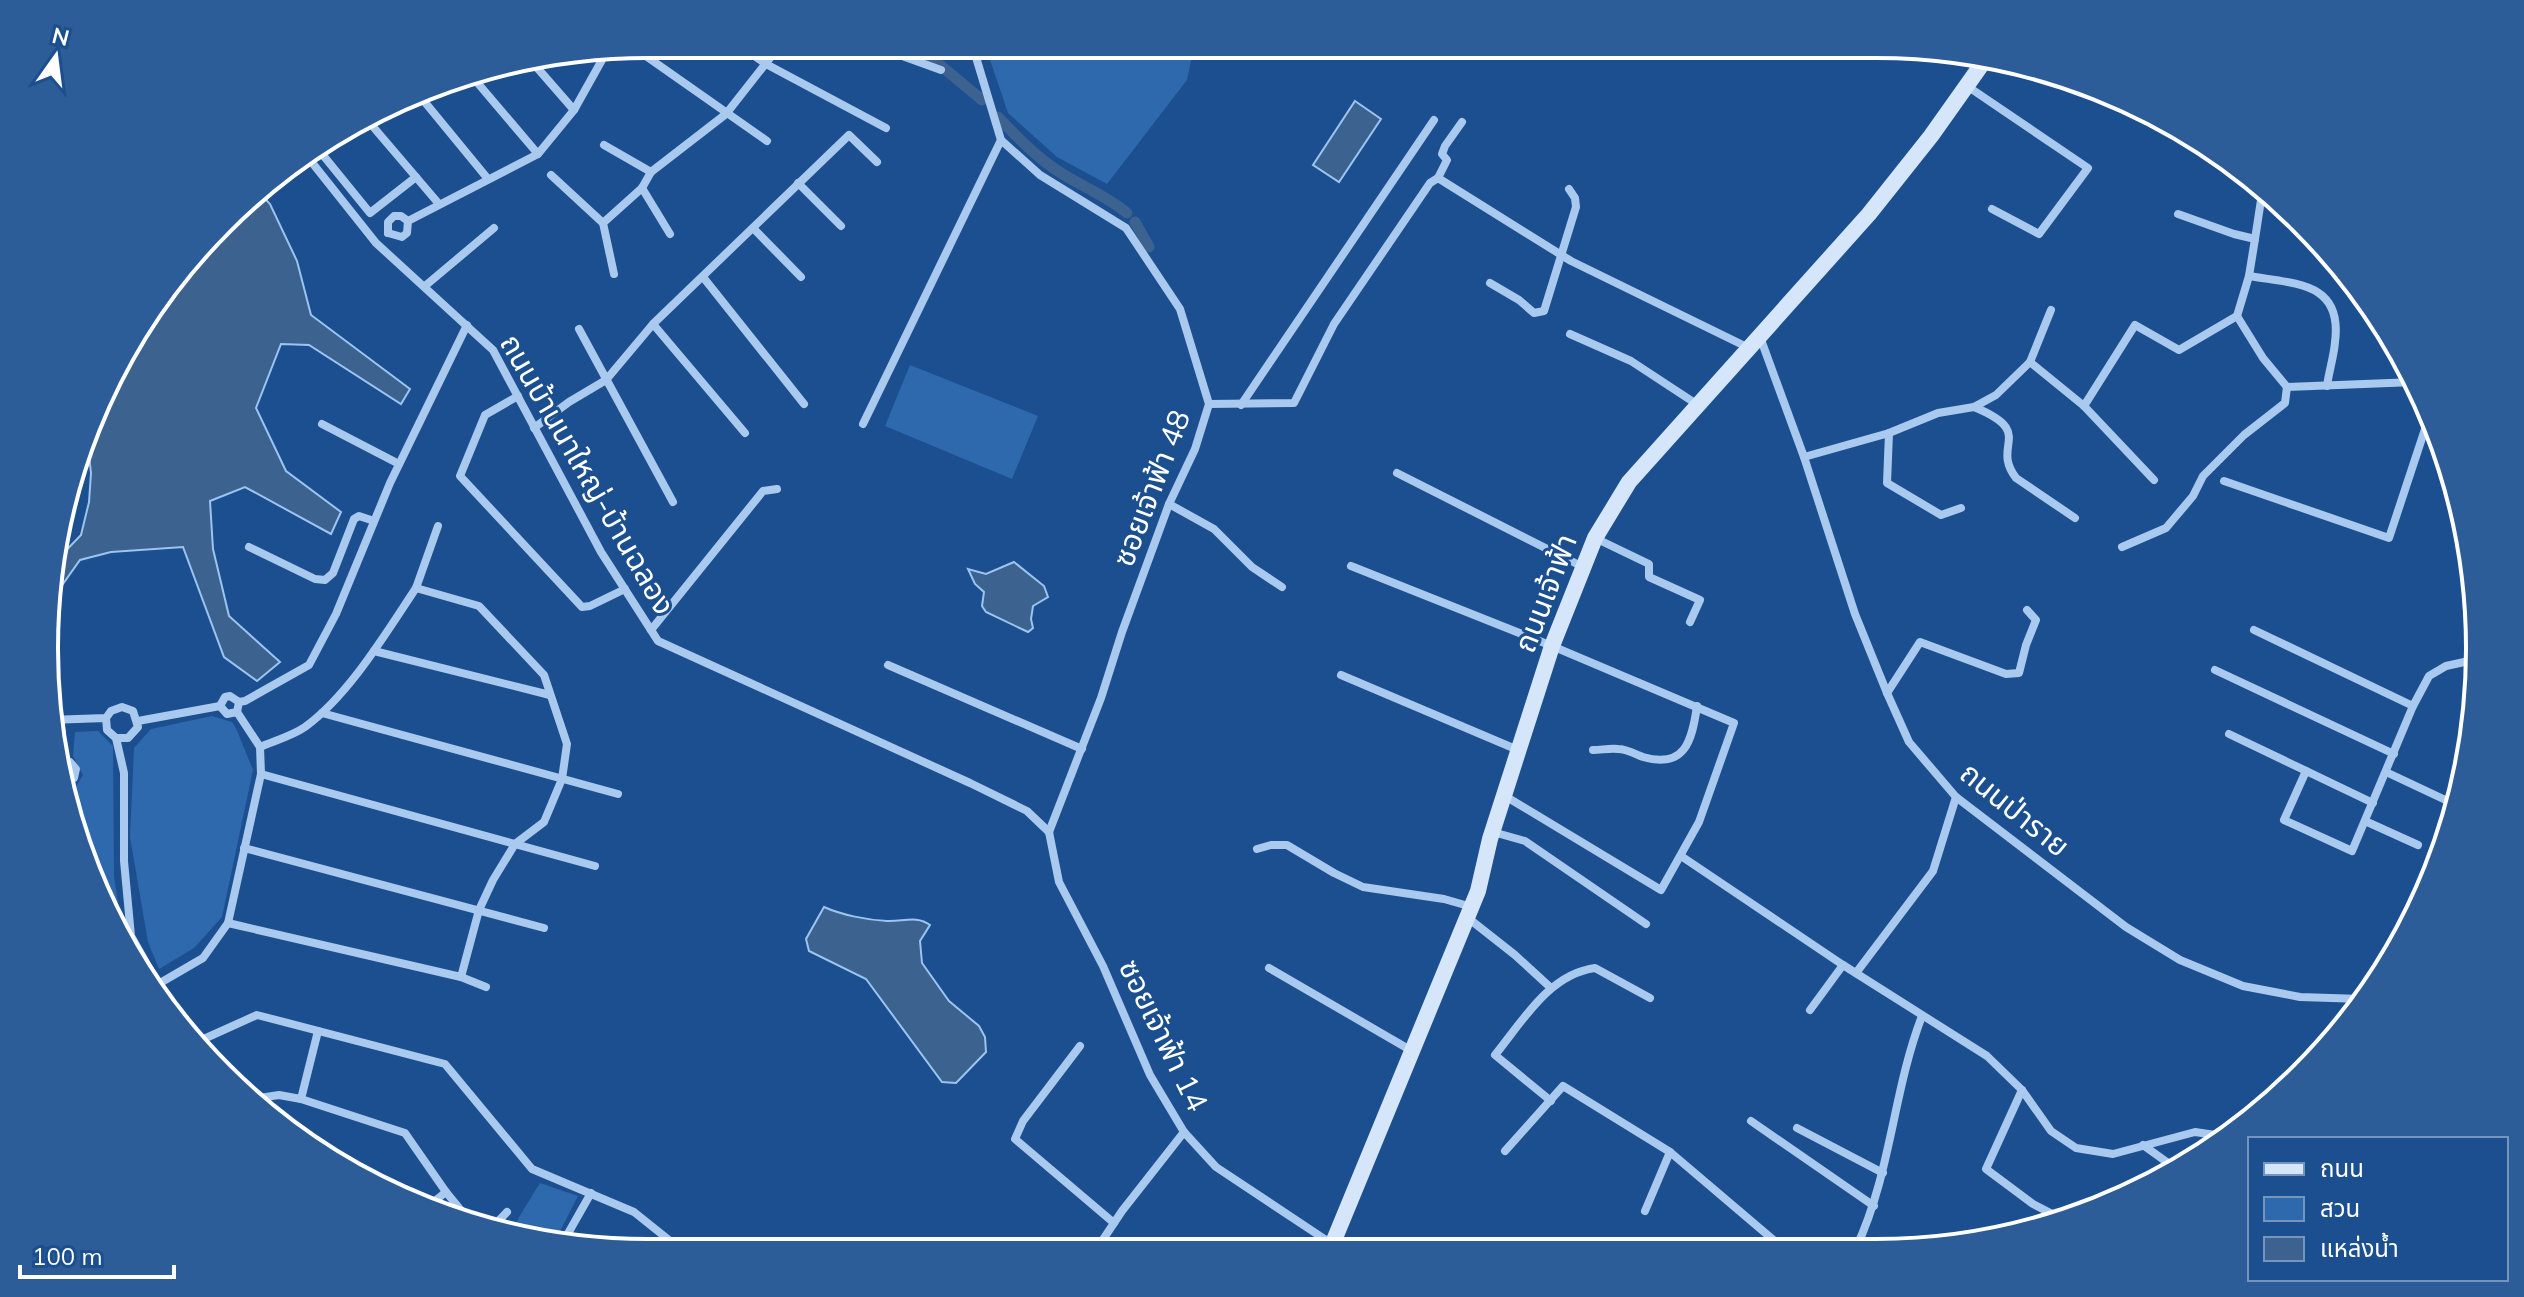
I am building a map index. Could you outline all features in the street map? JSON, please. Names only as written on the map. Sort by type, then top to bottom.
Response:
[{"type":"main road","name":"ถนนเจ้าฟ้า","points":[[1334,1239],[1470,912],[1552,646],[1595,538],[1629,482],[1869,214],[1931,136],[1980,67]]},
{"type":"street","points":[[648,58],[767,141]]},
{"type":"street","points":[[757,58],[886,128]]},
{"type":"street","points":[[603,223],[642,188],[651,172],[726,114],[770,58]]},
{"type":"street","points":[[908,58],[941,70]]},
{"type":"street","points":[[863,424],[1001,140],[976,58]]},
{"type":"street","points":[[408,221],[538,154],[574,110],[602,60]]},
{"type":"street","points":[[538,68],[574,110]]},
{"type":"street","points":[[478,83],[538,154]]},
{"type":"street","points":[[1967,86],[2088,168],[2039,234],[1992,209]]},
{"type":"street","points":[[425,102],[488,179]]},
{"type":"street","points":[[1241,405],[1434,120]]},
{"type":"street","points":[[1209,404],[1294,403],[1334,324],[1430,183],[1438,178],[1447,160],[1442,154],[1445,146],[1462,122]]},
{"type":"street","points":[[373,126],[439,204]]},
{"type":"street","points":[[534,428],[606,380],[653,324],[849,135],[877,162]]},
{"type":"street","name":"ซอยเจ้าฟ้า 48","points":[[1001,140],[1040,175],[1126,228],[1180,309],[1209,404],[1195,449],[1169,504],[1082,749],[1049,832]]},
{"type":"street","points":[[604,145],[651,172]]},
{"type":"street","points":[[324,156],[370,213],[416,177]]},
{"type":"street","name":"ถนนบ้านนาใหญ่-บ้านฉลอง","points":[[313,163],[376,243],[493,350],[601,552],[658,641],[1027,811],[1049,832]]},
{"type":"street","points":[[551,175],[603,223],[614,274]]},
{"type":"street","points":[[1438,178],[1561,255],[1755,343]]},
{"type":"street","points":[[798,183],[841,226]]},
{"type":"street","points":[[642,188],[670,234]]},
{"type":"street","points":[[1490,283],[1534,313],[1542,313],[1576,207],[1569,189]]},
{"type":"street","points":[[2084,406],[2135,325],[2179,350],[2237,316],[2249,276],[2261,201]]},
{"type":"street","points":[[2178,214],[2255,239]]},
{"type":"street","points":[[388,233],[388,222],[394,216],[408,221]]},
{"type":"street","points":[[388,233],[402,237],[407,233],[408,221]]},
{"type":"street","points":[[425,286],[494,228]]},
{"type":"street","points":[[753,228],[801,277]]},
{"type":"street","points":[[376,243],[388,233]]},
{"type":"street","points":[[2249,276],[2307,286],[2324,295],[2334,306],[2337,319],[2335,345],[2327,386]]},
{"type":"street","points":[[703,277],[804,404]]},
{"type":"street","points":[[1804,457],[1889,433],[1938,413],[1974,407],[1996,395],[2030,362],[2051,310]]},
{"type":"street","points":[[2122,547],[2166,528],[2193,496],[2203,476],[2244,435],[2285,403],[2287,387],[2263,358],[2237,316]]},
{"type":"street","points":[[653,324],[745,433]]},
{"type":"street","points":[[220,706],[227,714],[309,665],[336,614],[399,464],[467,325]]},
{"type":"street","points":[[579,329],[673,502]]},
{"type":"street","points":[[1570,334],[1631,361],[1699,405]]},
{"type":"street","name":"ถนนป่าราย","points":[[1755,343],[1804,457],[1855,614],[1887,693],[1909,742],[1956,797],[2126,927],[2180,960],[2243,986],[2300,997],[2351,999]]},
{"type":"street","points":[[2030,362],[2084,406],[2154,480]]},
{"type":"street","points":[[2287,387],[2403,383]]},
{"type":"street","points":[[518,396],[485,415],[460,476],[582,607],[625,589]]},
{"type":"street","points":[[1974,407],[2007,426],[2010,434],[2007,460],[2016,478],[2075,518]]},
{"type":"street","points":[[322,424],[399,464]]},
{"type":"street","points":[[2224,481],[2389,538],[2424,431]]},
{"type":"street","points":[[1889,433],[1887,483],[1941,515],[1961,508]]},
{"type":"street","points":[[1397,473],[1583,567]]},
{"type":"street","points":[[651,630],[763,491],[777,489]]},
{"type":"street","points":[[1169,504],[1214,529],[1252,567],[1282,587]]},
{"type":"street","points":[[249,547],[315,579],[325,580],[333,573],[354,519],[359,516],[374,521]]},
{"type":"street","points":[[260,747],[302,729],[322,713],[374,651],[416,588],[438,526]]},
{"type":"street","points":[[1595,538],[1649,564],[1649,577],[1700,600],[1690,622]]},
{"type":"street","points":[[1351,566],[1734,723],[1699,822],[1661,890],[1505,796]]},
{"type":"street","points":[[416,588],[479,606],[544,675],[567,744],[562,779],[544,822],[515,844],[479,910],[461,977]]},
{"type":"street","points":[[1887,693],[1920,642],[2006,674],[2019,673],[2036,620],[2027,610]]},
{"type":"street","points":[[2254,630],[2413,706]]},
{"type":"street","points":[[374,651],[550,695]]},
{"type":"street","points":[[2306,771],[2284,820],[2352,851],[2413,706],[2429,676],[2446,666],[2466,662]]},
{"type":"street","points":[[888,665],[1082,749]]},
{"type":"street","points":[[2215,670],[2394,754]]},
{"type":"street","points":[[1341,675],[1518,750]]},
{"type":"street","points":[[162,982],[203,958],[228,923],[261,774],[260,747],[238,707],[230,696],[221,701],[220,706]]},
{"type":"street","points":[[138,721],[220,706]]},
{"type":"street","points":[[1593,750],[1621,748],[1655,760],[1678,755],[1691,741],[1697,706]]},
{"type":"street","points":[[116,738],[132,736],[138,721],[133,711],[122,707],[111,711],[106,718],[107,730],[116,738],[124,773],[124,861],[131,932]]},
{"type":"street","points":[[322,713],[618,794]]},
{"type":"street","points":[[62,720],[106,718]]},
{"type":"street","points":[[2229,734],[2373,803]]},
{"type":"street","points":[[69,764],[74,765],[76,774],[73,779]]},
{"type":"street","points":[[2386,772],[2446,800]]},
{"type":"street","points":[[261,774],[595,866]]},
{"type":"street","points":[[1856,973],[1933,871],[1956,797]]},
{"type":"street","points":[[2365,821],[2418,845]]},
{"type":"street","name":"ซอยเจ้าฟ้า 14","points":[[1049,832],[1059,882],[1103,966],[1150,1075],[1184,1132],[1216,1167],[1320,1239]]},
{"type":"street","points":[[1493,832],[1525,841],[1646,924]]},
{"type":"street","points":[[1257,849],[1287,845],[1363,887],[1444,899],[1470,912],[1551,988]]},
{"type":"street","points":[[244,848],[544,928]]},
{"type":"street","points":[[1681,856],[1843,965],[1987,1056],[2022,1090],[2051,1131],[2076,1148],[2113,1154],[2195,1132],[2211,1134]]},
{"type":"street","points":[[228,923],[461,977],[486,987]]},
{"type":"street","points":[[1810,1010],[1843,965]]},
{"type":"street","points":[[1269,968],[1412,1051]]},
{"type":"street","points":[[1551,1101],[1495,1055],[1551,988],[1578,972],[1595,968],[1650,998]]},
{"type":"street","points":[[205,1038],[257,1015],[445,1064],[532,1169],[634,1212],[668,1239]]},
{"type":"street","points":[[1861,1239],[1883,1173],[1908,1052],[1922,1016]]},
{"type":"street","points":[[301,1099],[318,1031]]},
{"type":"street","points":[[1080,1046],[1023,1121],[1015,1139],[1114,1223]]},
{"type":"street","points":[[1505,1151],[1563,1086],[1670,1152],[1772,1239]]},
{"type":"street","points":[[2022,1090],[1986,1169],[2050,1213]]},
{"type":"street","points":[[265,1097],[279,1095],[301,1099],[405,1133],[459,1208]]},
{"type":"street","points":[[1751,1121],[1874,1206]]},
{"type":"street","points":[[1797,1128],[1883,1173]]},
{"type":"street","points":[[1103,1239],[1184,1132]]},
{"type":"street","points":[[2143,1145],[2167,1162]]},
{"type":"street","points":[[1645,1211],[1670,1152]]},
{"type":"street","points":[[437,1199],[446,1192]]},
{"type":"street","points":[[568,1234],[591,1193]]},
{"type":"street","points":[[500,1220],[507,1212]]},
{"type":"green space","points":[[989,58],[1192,58],[1187,80],[1107,184],[1057,157],[1008,113]]},
{"type":"green space","points":[[910,365],[1038,416],[1012,479],[885,426]]},
{"type":"green space","points":[[212,716],[232,722],[253,770],[222,917],[194,948],[159,969],[148,942],[130,837],[134,748],[151,729]]},
{"type":"green space","points":[[98,731],[113,746],[114,877],[119,911],[89,838],[78,801],[75,788],[83,775],[73,756],[75,732]]},
{"type":"green space","points":[[540,1183],[578,1196],[560,1232],[516,1224]]},
{"type":"water","points":[[1355,101],[1381,119],[1339,182],[1313,165]]},
{"type":"water","points":[[266,199],[297,261],[311,315],[410,389],[401,404],[309,345],[281,344],[256,408],[286,471],[341,512],[331,534],[245,487],[210,501],[213,549],[229,616],[280,662],[257,681],[224,657],[183,547],[111,552],[80,560],[61,586],[66,550],[81,535],[89,502],[89,458],[103,423],[137,353],[158,320],[205,259]]},
{"type":"water","points":[[1014,562],[1044,586],[1048,597],[1033,606],[1033,628],[1028,632],[986,612],[982,606],[984,592],[975,584],[968,569],[986,574]]},
{"type":"water","points":[[824,907],[863,918],[915,920],[930,925],[920,941],[922,963],[949,1001],[979,1026],[985,1037],[986,1052],[956,1083],[942,1082],[866,979],[809,951],[806,939]]},
{"type":"waterway","points":[[922,58],[940,65],[982,100]]},
{"type":"waterway","points":[[998,117],[1052,167],[1127,213]]},
{"type":"waterway","points":[[1135,222],[1149,247]]}]
